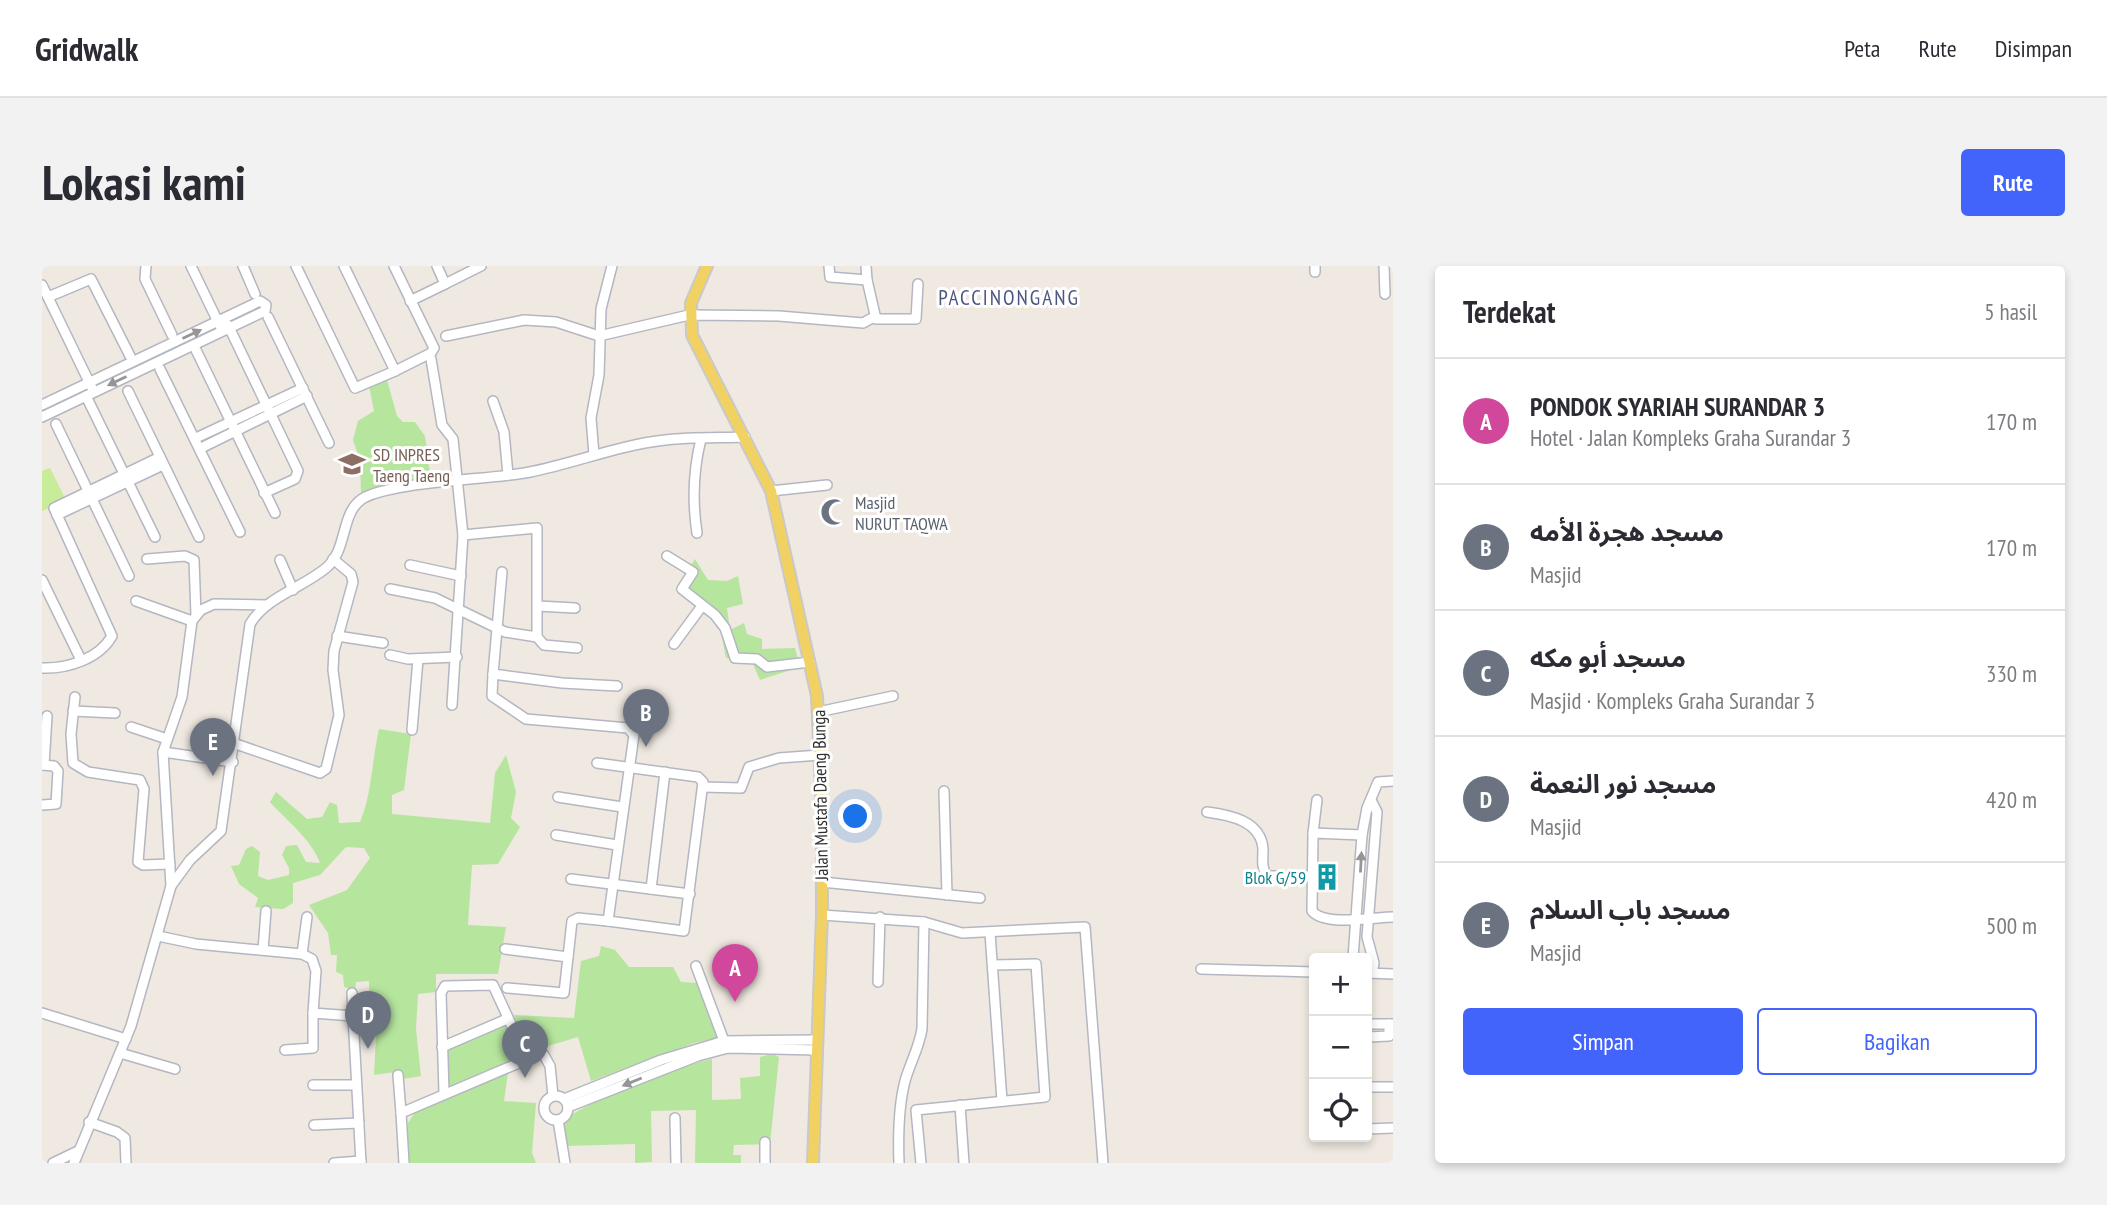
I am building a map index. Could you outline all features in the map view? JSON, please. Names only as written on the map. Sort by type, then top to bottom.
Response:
[{"type":"main road","points":[[689,314],[707,266]]},
{"type":"main road","name":"Jalan Mustafa Daeng Bunga","points":[[689,314],[697,348],[771,491],[810,662],[818,712],[822,915],[813,1163]]},
{"type":"street","points":[[146,266],[145,279],[172,335]]},
{"type":"street","points":[[191,266],[269,409],[298,471],[295,479],[264,493]]},
{"type":"street","points":[[243,266],[255,294]]},
{"type":"street","points":[[296,266],[355,388],[433,351],[394,266]]},
{"type":"street","points":[[344,266],[395,371]]},
{"type":"street","points":[[437,266],[446,284]]},
{"type":"street","points":[[411,301],[481,266]]},
{"type":"street","points":[[594,455],[591,418],[599,375],[601,309],[612,266]]},
{"type":"street","points":[[829,266],[830,277],[867,280]]},
{"type":"street","points":[[866,266],[874,317]]},
{"type":"street","points":[[1384,266],[1389,278],[1385,294]]},
{"type":"street","points":[[130,356],[93,281],[87,278],[45,296],[90,382],[90,394],[155,537]]},
{"type":"street","points":[[446,336],[524,320],[556,322],[599,336],[689,314],[779,316],[863,323],[874,317],[916,319],[918,284]]},
{"type":"street","points":[[268,317],[329,443]]},
{"type":"street","points":[[44,404],[224,324]]},
{"type":"street","points":[[42,392],[47,415],[224,324]]},
{"type":"street","points":[[196,350],[275,513]]},
{"type":"street","points":[[431,359],[442,425],[453,439],[463,535],[452,705]]},
{"type":"street","points":[[160,369],[240,532]]},
{"type":"street","points":[[128,391],[199,537]]},
{"type":"street","points":[[196,438],[233,426],[305,392]]},
{"type":"street","points":[[493,401],[504,432],[508,475]]},
{"type":"street","points":[[56,424],[129,576]]},
{"type":"street","points":[[201,448],[233,426]]},
{"type":"street","points":[[171,886],[190,860],[221,831],[233,762],[233,743],[250,624],[267,605],[328,567],[340,552],[351,512],[362,500],[398,489],[508,475],[665,440],[745,438]]},
{"type":"street","points":[[697,533],[692,503],[694,467],[701,439]]},
{"type":"street","points":[[42,668],[60,668],[81,660],[98,651],[112,636],[56,512],[161,461]]},
{"type":"street","points":[[771,491],[827,485]]},
{"type":"street","points":[[463,535],[537,528],[537,637],[544,645],[578,648]]},
{"type":"street","points":[[667,555],[694,572],[682,589],[725,628],[735,658],[757,659],[767,667],[810,662]]},
{"type":"street","points":[[74,1163],[89,1122],[127,1039],[171,886],[163,752],[182,697],[194,618],[194,560],[185,556],[147,559]]},
{"type":"street","points":[[233,743],[318,773],[325,771],[339,715],[333,670],[337,636],[353,582],[351,573],[333,559]]},
{"type":"street","points":[[280,560],[293,590]]},
{"type":"street","points":[[410,565],[461,576]]},
{"type":"street","points":[[502,572],[492,696],[521,718],[630,728],[634,735],[608,921]]},
{"type":"street","points":[[42,580],[81,660]]},
{"type":"street","points":[[390,589],[435,598],[513,635],[537,637]]},
{"type":"street","points":[[136,601],[194,618]]},
{"type":"street","points":[[194,618],[214,604],[267,605]]},
{"type":"street","points":[[538,606],[575,608]]},
{"type":"street","points":[[674,644],[702,606]]},
{"type":"street","points":[[337,636],[383,643]]},
{"type":"street","points":[[390,655],[418,659],[457,657]]},
{"type":"street","points":[[412,730],[418,659]]},
{"type":"street","points":[[493,674],[617,686]]},
{"type":"street","points":[[75,696],[73,763],[88,772],[140,780],[144,789],[138,862],[143,865],[170,864]]},
{"type":"street","points":[[818,712],[893,696]]},
{"type":"street","points":[[73,711],[115,713]]},
{"type":"street","points":[[42,805],[55,805],[58,771],[54,766],[43,765],[47,716]]},
{"type":"street","points":[[131,727],[167,738]]},
{"type":"street","points":[[163,752],[233,762]]},
{"type":"street","points":[[703,787],[741,788],[749,767],[779,758],[820,755]]},
{"type":"street","points":[[506,988],[562,994],[574,919],[684,931],[703,787],[698,777],[597,763]]},
{"type":"street","points":[[651,888],[665,772]]},
{"type":"street","points":[[1371,953],[1363,919],[1363,835],[1367,807],[1372,802],[1378,782],[1393,781]]},
{"type":"street","points":[[944,791],[947,895]]},
{"type":"street","points":[[558,797],[622,807]]},
{"type":"street","points":[[1317,800],[1313,833],[1314,914],[1363,919],[1393,917]]},
{"type":"street","points":[[1354,953],[1363,919],[1377,812],[1372,802]]},
{"type":"street","points":[[1208,812],[1231,816],[1254,830],[1262,846],[1262,869],[1267,876],[1312,877]]},
{"type":"street","points":[[1313,833],[1363,835]]},
{"type":"street","points":[[556,835],[617,845]]},
{"type":"street","points":[[571,879],[690,894]]},
{"type":"street","points":[[822,882],[980,898]]},
{"type":"street","points":[[263,950],[266,912]]},
{"type":"street","points":[[822,915],[925,922],[962,933],[1085,927],[1103,1163]]},
{"type":"street","points":[[302,954],[307,917]]},
{"type":"street","points":[[877,982],[880,917]]},
{"type":"street","points":[[899,1163],[898,1124],[905,1082],[919,1046],[922,1029],[925,922]]},
{"type":"street","points":[[990,933],[1002,1101]]},
{"type":"street","points":[[158,936],[197,944],[302,954],[312,959],[315,967],[312,1050],[285,1050]]},
{"type":"street","points":[[505,949],[568,957]]},
{"type":"street","points":[[920,1163],[916,1110],[1045,1097],[1036,964],[993,965]]},
{"type":"street","points":[[696,966],[724,1041]]},
{"type":"street","points":[[1201,969],[1309,972]]},
{"type":"street","points":[[1372,973],[1393,974]]},
{"type":"street","points":[[444,1093],[441,993],[445,986],[491,984],[527,1059]]},
{"type":"street","points":[[334,1163],[360,1162],[352,993]]},
{"type":"street","points":[[42,1013],[127,1039]]},
{"type":"street","points":[[313,1013],[353,1016]]},
{"type":"street","points":[[442,1047],[508,1018]]},
{"type":"street","points":[[1372,1024],[1391,1024],[1389,1036],[1372,1037]]},
{"type":"street","points":[[566,1103],[661,1060],[724,1041],[817,1045]]},
{"type":"street","points":[[553,1096],[566,1103],[698,1056],[729,1048],[794,1044]]},
{"type":"street","points":[[120,1052],[175,1069]]},
{"type":"street","points":[[401,1113],[527,1059],[544,1055],[550,1066],[553,1096]]},
{"type":"street","points":[[398,1075],[404,1163]]},
{"type":"street","points":[[313,1085],[356,1085]]},
{"type":"street","points":[[1372,1087],[1393,1087]]},
{"type":"street","points":[[553,1096],[546,1102],[545,1111],[548,1117],[558,1120]]},
{"type":"street","points":[[558,1120],[566,1114],[566,1103]]},
{"type":"street","points":[[960,1105],[964,1163]]},
{"type":"street","points":[[676,1118],[676,1163]]},
{"type":"street","points":[[558,1120],[565,1163]]},
{"type":"street","points":[[89,1122],[117,1132],[125,1138],[127,1163]]},
{"type":"street","points":[[314,1125],[359,1123]]},
{"type":"street","points":[[1372,1129],[1393,1128]]},
{"type":"street","points":[[765,1142],[765,1163]]},
{"type":"street","points":[[53,1163],[78,1152]]},
{"type":"green space","points":[[387,380],[397,416],[403,422],[415,422],[425,436],[431,481],[361,494],[360,460],[353,440],[358,421],[374,411],[369,386]]},
{"type":"green space","points":[[50,468],[66,500],[42,511],[42,471]]},
{"type":"green space","points":[[695,559],[708,580],[727,581],[738,576],[743,604],[727,608],[730,630],[744,623],[747,634],[762,639],[762,649],[795,648],[800,667],[760,680],[752,662],[726,658],[718,625],[689,602],[678,586]]},
{"type":"green space","points":[[379,729],[411,734],[404,790],[392,795],[392,814],[490,823],[495,773],[506,755],[516,792],[511,818],[520,827],[498,864],[472,865],[468,925],[506,927],[498,974],[436,974],[436,992],[418,994],[416,1029],[421,1076],[403,1079],[402,1071],[374,1075],[376,1036],[370,1037],[369,981],[356,982],[355,990],[344,987],[343,975],[336,972],[337,955],[331,955],[328,933],[309,905],[347,890],[370,858],[364,848],[346,847],[320,875],[293,883],[293,903],[283,909],[255,907],[258,898],[239,884],[231,866],[239,865],[246,849],[252,846],[260,852],[258,876],[268,880],[289,875],[289,868],[282,855],[286,846],[297,845],[306,862],[320,863],[305,838],[270,802],[276,792],[307,819],[322,817],[330,802],[337,805],[339,823],[360,822]]},
{"type":"green space","points":[[601,946],[615,950],[629,967],[673,967],[681,982],[699,983],[721,1037],[694,1043],[591,1081],[578,1037],[525,1053],[514,1015],[574,1018],[581,961],[599,956]]},
{"type":"green space","points":[[506,1023],[518,1058],[448,1087],[447,1050]]},
{"type":"green space","points":[[773,1054],[779,1057],[770,1144],[734,1145],[733,1155],[741,1155],[741,1163],[695,1163],[696,1110],[651,1111],[652,1162],[635,1163],[635,1144],[566,1146],[564,1120],[615,1092],[676,1069],[712,1059],[712,1100],[741,1099],[740,1078],[760,1076],[760,1057]]},
{"type":"green space","points":[[508,1072],[504,1101],[536,1103],[532,1153],[536,1163],[408,1163],[408,1123],[415,1112]]},
{"type":"place","name":"SD INPRES Taeng Taeng","points":[[352,464]]},
{"type":"place","name":"Masjid NURUT TAQWA","points":[[834,512]]},
{"type":"place","name":"مسجد هجرة الأمه","points":[[646,747]]},
{"type":"place","name":"مسجد باب السلام","points":[[213,776]]},
{"type":"place","name":"Blok G/59","points":[[1327,877]]},
{"type":"place","name":"PONDOK SYARIAH SURANDAR 3","points":[[735,1002]]},
{"type":"place","name":"مسجد نور النعمة","points":[[368,1049]]},
{"type":"place","name":"مسجد أبو مكه","points":[[525,1078]]},
{"type":"district","name":"PACCINONGANG","points":[[1009,297]]}]
